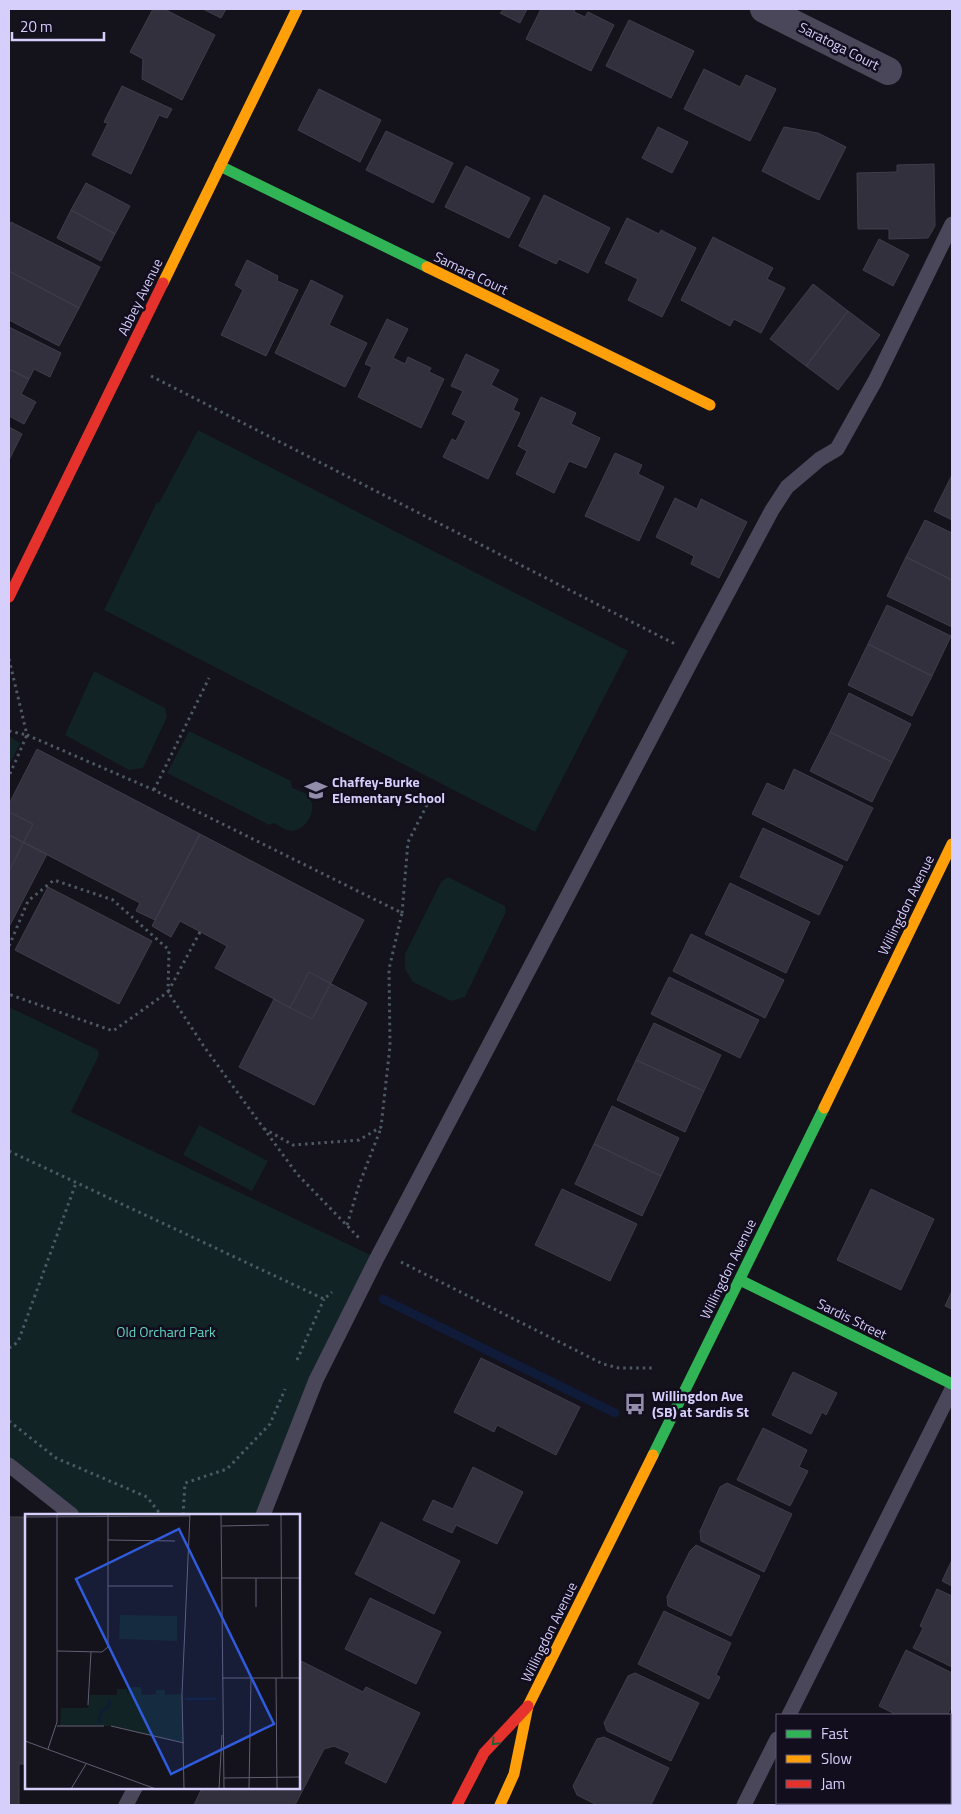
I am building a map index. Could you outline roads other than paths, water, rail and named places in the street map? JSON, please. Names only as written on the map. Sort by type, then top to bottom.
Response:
[{"type":"street","name":"Abbey Avenue","points":[[9,597],[297,9]]},
{"type":"street","name":"Saratoga Court","points":[[764,9],[888,70]]},
{"type":"street","name":"Samara Court","points":[[220,166],[710,405]]},
{"type":"street","name":"Willingdon Avenue","points":[[500,1805],[514,1774],[528,1706],[740,1280],[952,844]]},
{"type":"street","name":"Sardis Street","points":[[740,1280],[952,1384]]},
{"type":"street","name":"Willingdon Avenue","points":[[457,1805],[484,1753],[528,1706]]},
{"type":"lane","points":[[262,1514],[316,1380],[377,1258],[695,654],[772,510],[787,487],[820,460],[837,449],[875,381],[952,224]]},
{"type":"lane","points":[[790,1714],[952,1389]]},
{"type":"lane","points":[[9,1465],[71,1514]]},
{"type":"lane","points":[[744,1805],[776,1741]]},
{"type":"lane","points":[[126,1805],[134,1789]]},
{"type":"waterway","points":[[383,1299],[615,1413]]},
{"type":"place","name":"Chaffey-Burke Elementary School","points":[[316,790]]},
{"type":"place","name":"Willingdon Ave (SB) at Sardis St","points":[[635,1404]]},
{"type":"park label","name":"Old Orchard Park","points":[[166,1332]]}]
